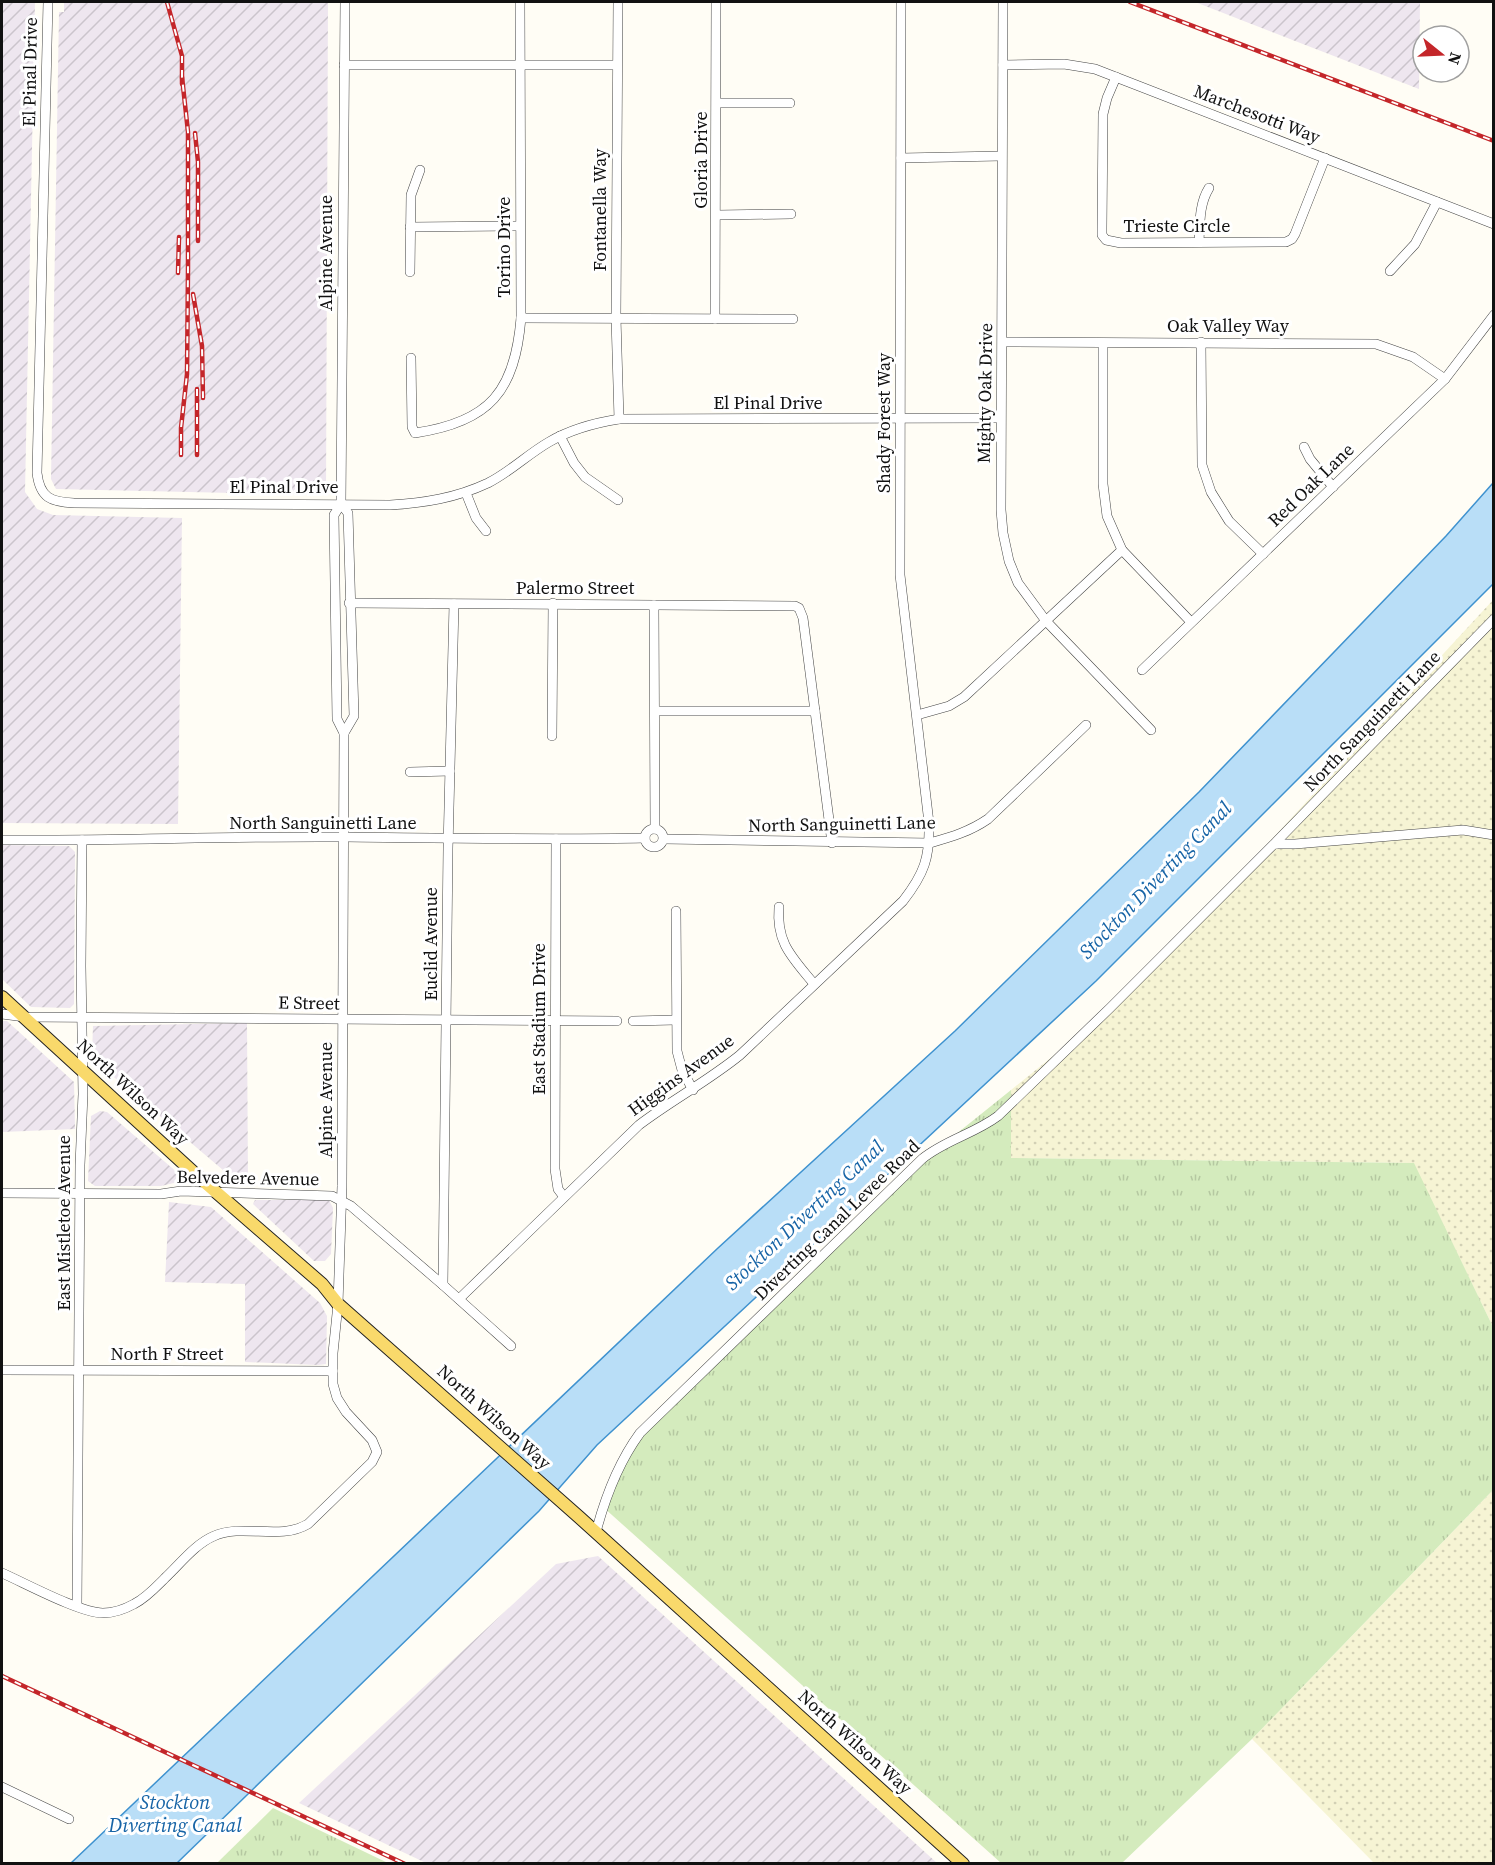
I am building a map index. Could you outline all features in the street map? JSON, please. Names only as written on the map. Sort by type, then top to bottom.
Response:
[{"type":"main road","name":"North Wilson Way","points":[[2,997],[216,1192],[322,1284],[338,1304],[596,1532],[963,1863]]},
{"type":"street","name":"El Pinal Drive","points":[[48,2],[37,463],[38,483],[47,497],[59,502],[416,503],[466,493],[507,472],[560,436],[584,426],[619,419],[1000,418]]},
{"type":"street","name":"Alpine Avenue","points":[[77,1606],[94,1612],[107,1613],[136,1603],[197,1547],[219,1534],[278,1532],[296,1530],[304,1526],[372,1462],[377,1452],[372,1440],[346,1412],[333,1384],[341,1200],[343,1020],[344,733],[337,719],[334,515],[341,504],[345,2]]},
{"type":"street","name":"Torino Drive","points":[[411,358],[412,427],[415,433],[450,426],[483,410],[504,386],[513,367],[521,318],[520,2]]},
{"type":"street","name":"Fontanella Way","points":[[618,2],[616,318],[619,419]]},
{"type":"street","name":"Gloria Drive","points":[[716,2],[716,319]]},
{"type":"street","name":"Shady Forest Way","points":[[901,2],[900,575],[930,843]]},
{"type":"street","name":"Mighty Oak Drive","points":[[1003,2],[1001,156],[1003,342],[1000,418],[1003,533],[1009,561],[1018,583],[1046,621],[1151,730]]},
{"type":"street","points":[[344,65],[617,65]]},
{"type":"street","name":"Marchesotti Way","points":[[1003,65],[1079,66],[1116,77],[1494,224]]},
{"type":"street","name":"Trieste Circle","points":[[1116,77],[1103,114],[1102,235],[1113,243],[1280,243],[1292,239],[1325,158]]},
{"type":"street","points":[[717,103],[790,103]]},
{"type":"street","points":[[901,158],[1001,156]]},
{"type":"street","points":[[410,272],[411,195],[420,170]]},
{"type":"street","points":[[1199,242],[1203,197],[1209,188]]},
{"type":"street","points":[[1390,271],[1415,244],[1437,202]]},
{"type":"street","points":[[717,215],[790,214]]},
{"type":"street","points":[[410,227],[520,226]]},
{"type":"street","name":"Red Oak Lane","points":[[1142,670],[1444,379],[1494,315]]},
{"type":"street","points":[[521,318],[793,319]]},
{"type":"street","name":"Oak Valley Way","points":[[1003,342],[1376,344],[1413,357],[1444,379]]},
{"type":"street","points":[[1201,342],[1202,465],[1212,492],[1229,521],[1263,554]]},
{"type":"street","points":[[1103,343],[1103,497],[1111,529],[1122,550],[1191,622]]},
{"type":"street","points":[[560,436],[574,463],[585,477],[618,500]]},
{"type":"street","points":[[1304,447],[1310,459],[1333,487]]},
{"type":"street","points":[[466,493],[476,518],[486,531]]},
{"type":"street","name":"Alpine Avenue","points":[[341,504],[348,513],[354,716],[344,733]]},
{"type":"street","points":[[917,715],[949,706],[964,697],[1122,550]]},
{"type":"street","name":"Palermo Street","points":[[349,603],[789,605],[799,608],[803,618],[816,711]]},
{"type":"street","points":[[552,736],[554,603]]},
{"type":"street","name":"Euclid Avenue","points":[[443,1285],[448,839],[454,604]]},
{"type":"street","points":[[654,605],[655,829]]},
{"type":"street","name":"North Sanguinetti Lane","points":[[1275,844],[1494,619]]},
{"type":"street","points":[[655,711],[816,711],[832,843]]},
{"type":"street","name":"North Sanguinetti Lane","points":[[664,839],[930,843],[973,830],[988,819],[1086,725]]},
{"type":"street","points":[[410,772],[450,771]]},
{"type":"street","points":[[655,829],[662,833],[664,839],[656,848],[650,846],[645,838],[649,830],[655,829]]},
{"type":"street","points":[[1275,844],[1463,830],[1494,835]]},
{"type":"street","name":"North Sanguinetti Lane","points":[[2,840],[342,837],[645,838]]},
{"type":"street","name":"East Stadium Drive","points":[[556,839],[555,1169],[558,1189],[564,1197]]},
{"type":"street","name":"East Mistletoe Avenue","points":[[77,1606],[83,1071],[82,840]]},
{"type":"street","name":"Higgins Avenue","points":[[459,1299],[639,1125],[693,1090],[740,1055],[903,901],[921,876],[927,861],[930,843]]},
{"type":"street","name":"Diverting Canal Levee Road","points":[[596,1532],[603,1504],[624,1459],[640,1433],[922,1159],[943,1145],[984,1127],[998,1116],[1275,844]]},
{"type":"street","points":[[779,907],[778,921],[784,947],[814,984]]},
{"type":"street","points":[[676,911],[677,1051],[682,1070],[693,1090]]},
{"type":"street","name":"E Street","points":[[2,1014],[25,1017],[616,1021]]},
{"type":"street","points":[[633,1021],[675,1020]]},
{"type":"street","name":"Belvedere Avenue","points":[[2,1193],[161,1194],[181,1191],[332,1197],[351,1206],[511,1346]]},
{"type":"street","name":"North F Street","points":[[2,1370],[333,1371]]},
{"type":"street","points":[[2,1573],[77,1606]]},
{"type":"street","points":[[2,1787],[69,1819]]},
{"type":"shaded area","points":[[2,2],[35,2],[25,492],[37,509],[53,515],[182,518],[178,824],[2,823]]},
{"type":"shaded area","points":[[64,2],[328,2],[326,495],[56,489],[51,479],[59,12],[64,12]]},
{"type":"shaded area","points":[[1195,2],[1420,2],[1420,24],[1411,24],[1411,84],[1419,84],[1419,89]]},
{"type":"shaded area","points":[[1493,600],[1493,1327],[1413,1163],[1011,1158],[1011,1090],[1126,997]]},
{"type":"shaded area","points":[[2,845],[69,846],[75,852],[74,1004],[70,1008],[31,1007],[2,979]]},
{"type":"shaded area","points":[[2,1021],[7,1021],[74,1082],[75,1129],[2,1132]]},
{"type":"shaded area","points":[[247,1023],[248,1185],[230,1176],[116,1079],[92,1055],[93,1026]]},
{"type":"shaded area","points":[[100,1111],[107,1112],[179,1174],[178,1182],[161,1186],[95,1186],[88,1181],[91,1116]]},
{"type":"shaded area","points":[[255,1200],[329,1200],[333,1208],[331,1254],[325,1261],[314,1261],[253,1204]]},
{"type":"shaded area","points":[[169,1202],[211,1207],[320,1303],[327,1316],[326,1364],[245,1362],[245,1284],[165,1282]]},
{"type":"shaded area","points":[[1493,1490],[1493,1863],[1374,1863],[1252,1739]]},
{"type":"shaded area","points":[[598,1556],[937,1863],[426,1863],[299,1803],[556,1564]]},
{"type":"green space","points":[[1011,1090],[1011,1158],[1414,1163],[1493,1327],[1493,1490],[1252,1739],[1122,1863],[1001,1863],[603,1507],[632,1436],[940,1147]]},
{"type":"green space","points":[[273,1808],[388,1863],[217,1863]]},
{"type":"water","name":"Stockton Diverting Canal","points":[[1493,483],[1493,584],[1096,981],[597,1445],[539,1511],[177,1863],[70,1864],[718,1248],[955,1031],[1199,792],[1446,536]]},
{"type":"railway","points":[[167,2],[182,56],[182,84]]},
{"type":"railway","points":[[1130,2],[1494,141]]},
{"type":"railway","points":[[181,455],[181,428],[187,374],[188,269],[188,132],[182,77]]},
{"type":"railway","points":[[195,133],[198,162],[198,241]]},
{"type":"railway","points":[[178,273],[179,237]]},
{"type":"railway","points":[[193,294],[202,346],[203,398]]},
{"type":"railway","points":[[197,389],[197,455]]},
{"type":"railway","points":[[2,1676],[405,1864]]}]
